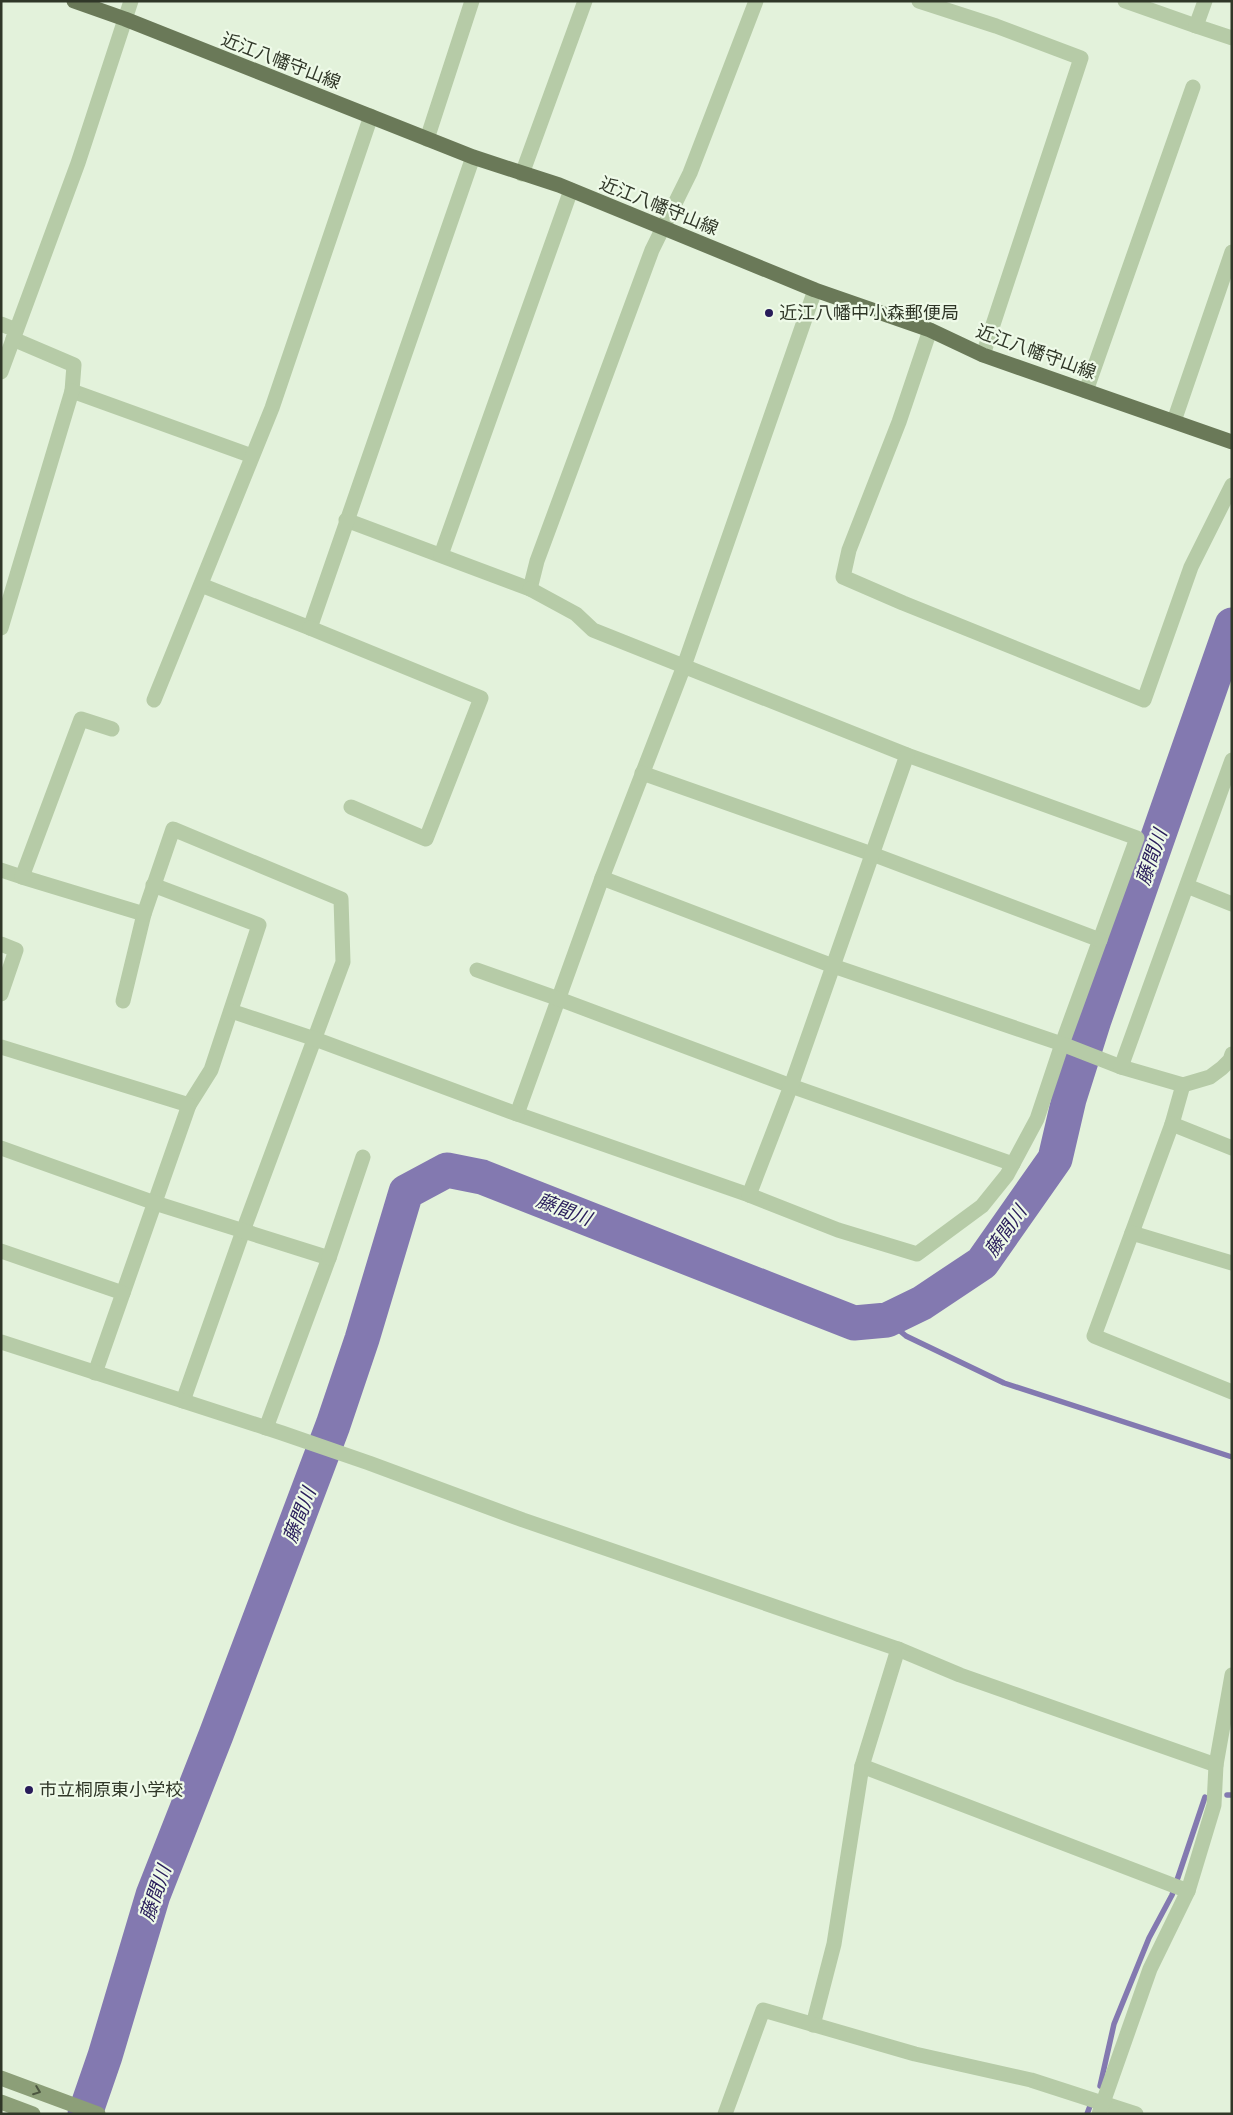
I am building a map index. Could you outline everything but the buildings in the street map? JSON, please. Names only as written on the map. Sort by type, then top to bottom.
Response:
[{"type":"main road","name":"近江八幡守山線","points":[[74,1],[125,19],[474,157],[571,190],[815,290],[930,330],[982,355],[1232,442]]},
{"type":"street","points":[[1,372],[78,163],[131,1]]},
{"type":"street","points":[[427,138],[472,1]]},
{"type":"street","points":[[522,174],[585,1]]},
{"type":"street","points":[[530,588],[554,515],[652,250],[690,174],[756,1]]},
{"type":"street","points":[[919,1],[996,26],[1081,58],[982,355]]},
{"type":"street","points":[[1125,1],[1232,38]]},
{"type":"street","points":[[1196,26],[1205,1]]},
{"type":"street","points":[[1086,391],[1193,87]]},
{"type":"street","points":[[154,700],[272,408],[371,116]]},
{"type":"street","points":[[310,628],[346,520],[474,157]]},
{"type":"street","points":[[441,555],[571,190]]},
{"type":"street","points":[[1174,421],[1232,252]]},
{"type":"street","points":[[517,1114],[602,878],[684,666],[815,290]]},
{"type":"street","points":[[1,324],[15,334],[74,365],[72,391],[1,628]]},
{"type":"street","points":[[930,330],[899,422],[849,550],[843,577],[1144,700],[1191,566],[1232,485]]},
{"type":"street","points":[[72,391],[252,456]]},
{"type":"street","points":[[231,1011],[315,1039],[517,1114],[749,1195],[838,1230],[917,1254],[982,1206],[1007,1175],[1037,1119],[1062,1044],[1137,838],[907,754],[593,630],[576,614],[530,588],[346,520]]},
{"type":"street","points":[[201,586],[481,698],[426,839],[351,807]]},
{"type":"street","points":[[22,877],[81,719],[112,729]]},
{"type":"street","points":[[749,1195],[791,1086],[907,754]]},
{"type":"street","points":[[1121,1067],[1232,760]]},
{"type":"street","points":[[642,773],[872,854],[1100,940]]},
{"type":"street","points":[[123,1001],[144,914],[173,829],[341,899],[344,962],[243,1231],[183,1401]]},
{"type":"street","points":[[1,870],[144,914]]},
{"type":"street","points":[[602,878],[833,966],[1062,1044],[1121,1067],[1183,1085],[1210,1077],[1231,1058]]},
{"type":"street","points":[[96,1373],[189,1106],[210,1070],[259,925],[153,885]]},
{"type":"street","points":[[1187,886],[1232,904]]},
{"type":"street","points":[[1,944],[16,950],[1,994]]},
{"type":"street","points":[[477,970],[559,998],[791,1086],[1013,1164]]},
{"type":"street","points":[[1,1047],[189,1106]]},
{"type":"street","points":[[1183,1085],[1172,1124],[1094,1336],[1232,1392]]},
{"type":"street","points":[[1172,1124],[1232,1148]]},
{"type":"street","points":[[1,1148],[155,1202],[329,1258]]},
{"type":"street","points":[[266,1428],[329,1258],[363,1157]]},
{"type":"street","points":[[1132,1233],[1232,1263]]},
{"type":"street","points":[[1,1251],[123,1293]]},
{"type":"street","points":[[1,1342],[370,1463],[523,1520],[898,1649],[960,1675],[1216,1764]]},
{"type":"street","points":[[813,2025],[834,1944],[862,1766],[898,1649]]},
{"type":"street","points":[[1101,2108],[1179,1886],[1214,1805],[1216,1764],[1232,1675]]},
{"type":"street","points":[[862,1766],[1179,1886]]},
{"type":"street","points":[[725,2114],[763,2010],[915,2054],[1031,2080],[1101,2108],[1136,2114]]},
{"type":"street","points":[[1,2078],[98,2114]]},
{"type":"street","points":[[1,2102],[33,2114]]},
{"type":"waterway","name":"藤間川","points":[[85,2114],[105,2056],[153,1895],[216,1735],[333,1425],[362,1339],[406,1192],[447,1170],[482,1177],[854,1323],[887,1320],[922,1303],[982,1263],[1055,1159],[1069,1099],[1094,1020],[1232,625]]},
{"type":"waterway","points":[[887,1320],[906,1336],[1004,1383],[1232,1457]]},
{"type":"waterway","points":[[1227,1795],[1232,1795]]},
{"type":"waterway","points":[[1100,2086],[1114,2024],[1149,1938],[1172,1895],[1205,1797]]},
{"type":"waterway","points":[[1087,2114],[1090,2106]]},
{"type":"place","name":"近江八幡中小森郵便局","points":[[769,313]]},
{"type":"place","name":"市立桐原東小学校","points":[[29,1790]]}]
